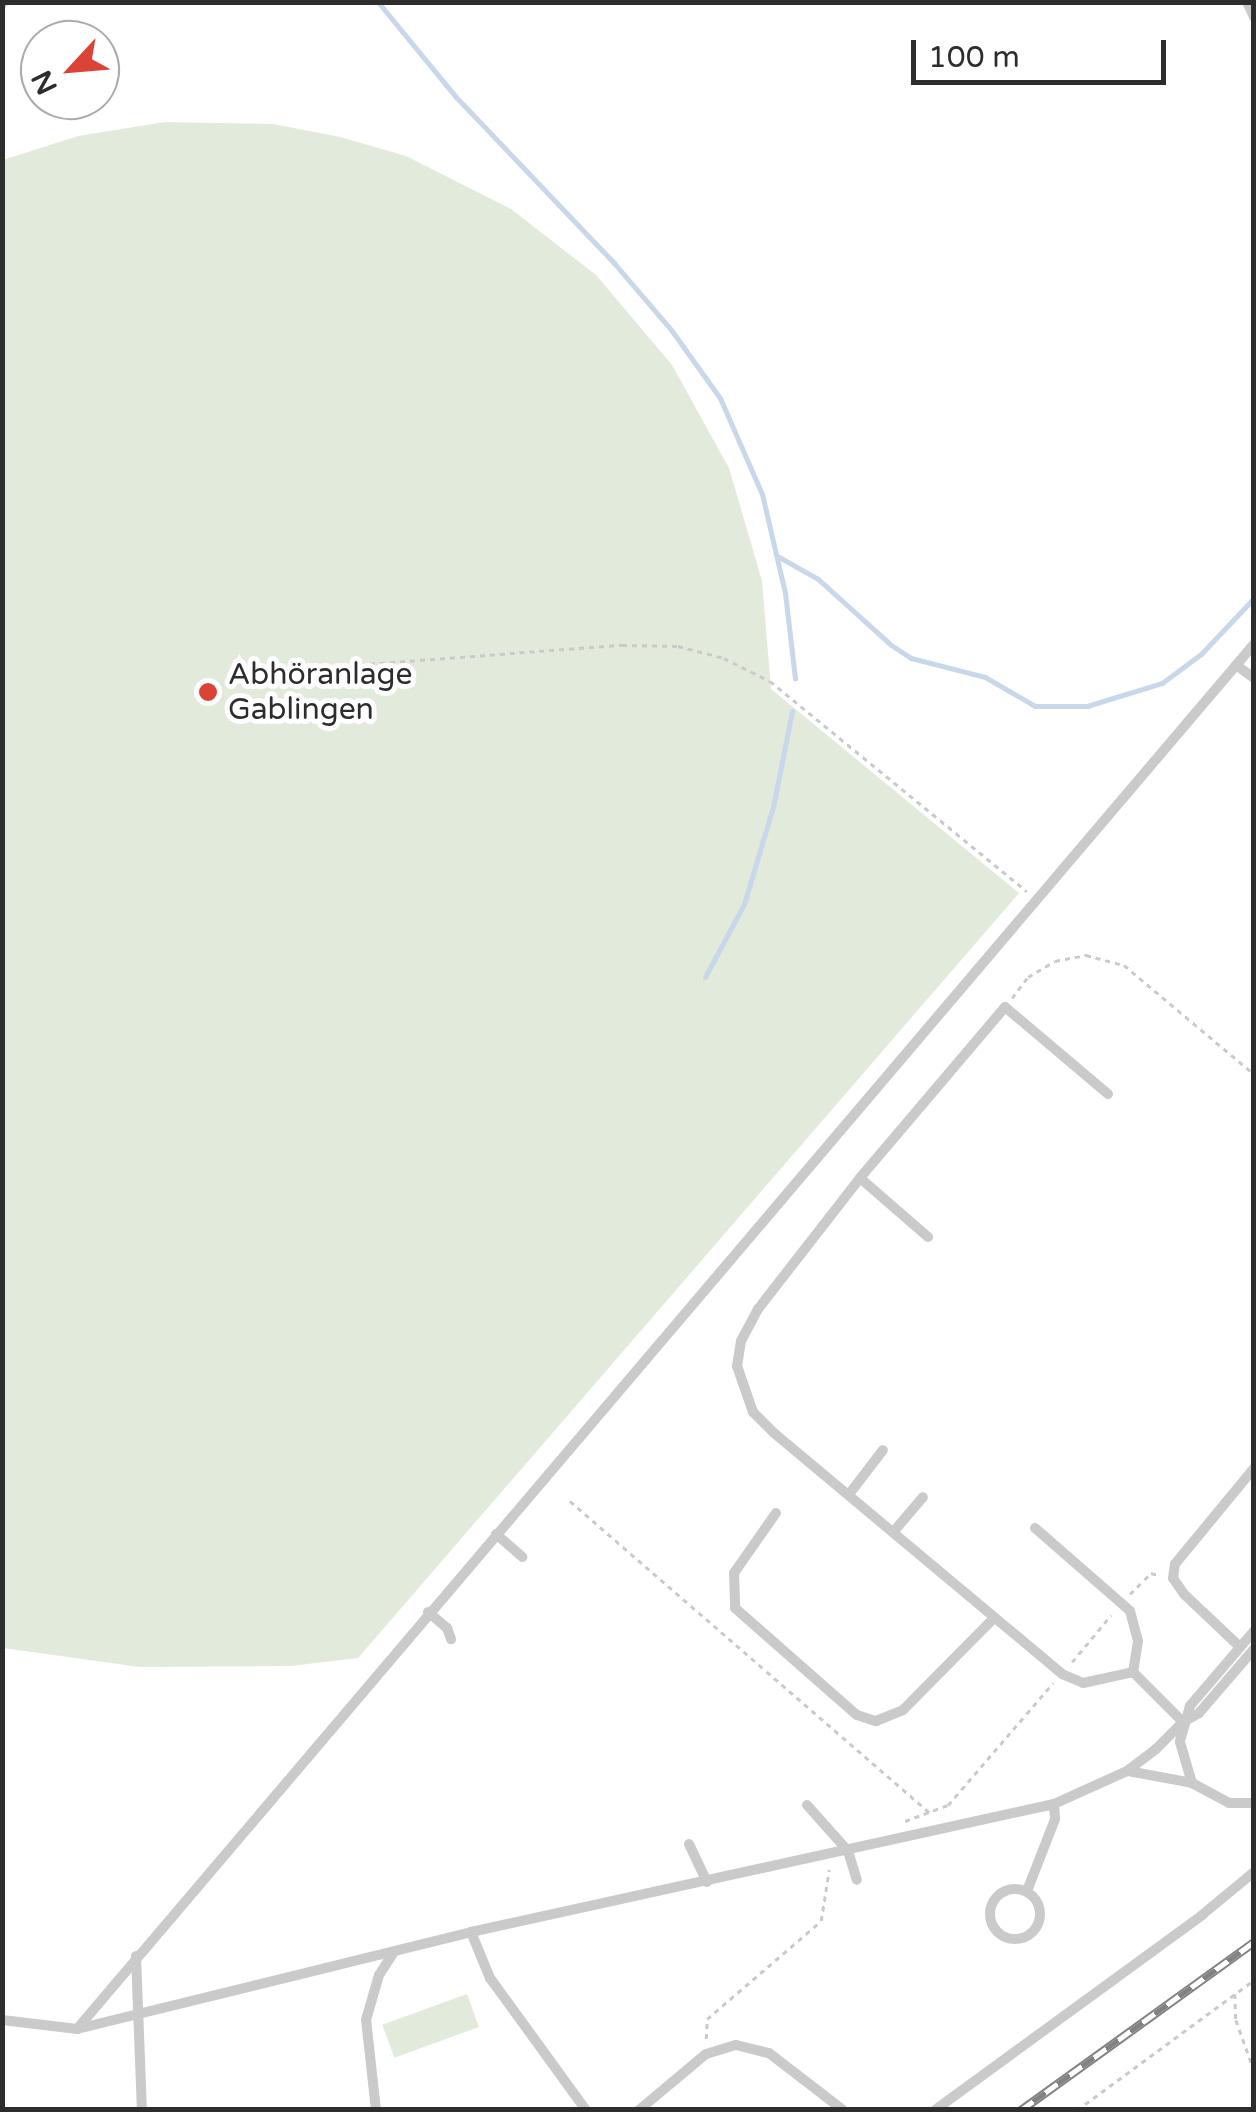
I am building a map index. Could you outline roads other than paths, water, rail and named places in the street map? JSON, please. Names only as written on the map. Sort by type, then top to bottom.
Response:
[{"type":"lane","points":[[1246,2],[1254,17]]},
{"type":"lane","points":[[76,2029],[1254,644]]},
{"type":"lane","points":[[1236,665],[1254,678]]},
{"type":"lane","points":[[1108,1094],[1005,1007],[860,1178],[758,1309],[740,1341],[737,1366],[753,1412],[1062,1674],[1083,1683],[1133,1672]]},
{"type":"lane","points":[[860,1178],[928,1236]]},
{"type":"lane","points":[[850,1493],[883,1450]]},
{"type":"lane","points":[[1240,1647],[1184,1594],[1173,1578],[1175,1564],[1254,1468]]},
{"type":"lane","points":[[896,1530],[923,1496]]},
{"type":"lane","points":[[776,1514],[734,1573],[735,1608],[857,1715],[876,1721],[903,1710],[994,1618]]},
{"type":"lane","points":[[1035,1528],[1122,1602],[1137,1629],[1133,1672],[1182,1722]]},
{"type":"lane","points":[[496,1534],[522,1557]]},
{"type":"lane","points":[[428,1612],[446,1628],[451,1639]]},
{"type":"lane","points":[[1192,1784],[1182,1753],[1182,1722],[1190,1706],[1254,1631]]},
{"type":"lane","points":[[2,2020],[76,2029],[471,1932],[1054,1804],[1127,1771],[1182,1722],[1199,1712],[1254,1649]]},
{"type":"lane","points":[[1127,1771],[1158,1774],[1192,1784],[1229,1803],[1254,1803]]},
{"type":"lane","points":[[1027,1892],[1055,1819],[1054,1804]]},
{"type":"lane","points":[[807,1806],[848,1850],[857,1880]]},
{"type":"lane","points":[[689,1844],[707,1882]]},
{"type":"lane","points":[[936,2110],[1202,1915],[1254,1872]]},
{"type":"lane","points":[[1011,1888],[1027,1892],[1038,1904],[1038,1925],[1026,1936],[1004,1936],[991,1924],[993,1901],[1011,1888]]},
{"type":"lane","points":[[471,1932],[490,1978],[586,2110]]},
{"type":"lane","points":[[376,2110],[366,2020],[379,1975],[395,1951]]},
{"type":"lane","points":[[136,1956],[142,2110]]},
{"type":"lane","points":[[638,2110],[706,2054],[736,2045],[769,2053],[844,2110]]},
{"type":"waterway","points":[[2,7],[6,2]]},
{"type":"waterway","points":[[378,2],[456,97],[614,263],[672,331],[720,398],[762,494],[785,593],[795,678]]},
{"type":"waterway","points":[[779,557],[818,579],[891,645],[911,658],[985,677],[1035,706],[1087,706],[1162,683],[1201,654],[1254,598]]},
{"type":"waterway","points":[[705,977],[744,904],[773,807],[792,711]]},
{"type":"railway","points":[[1021,2110],[1254,1942]]},
{"type":"place","name":"Abhöranlage Gablingen","points":[[208,692]]}]
